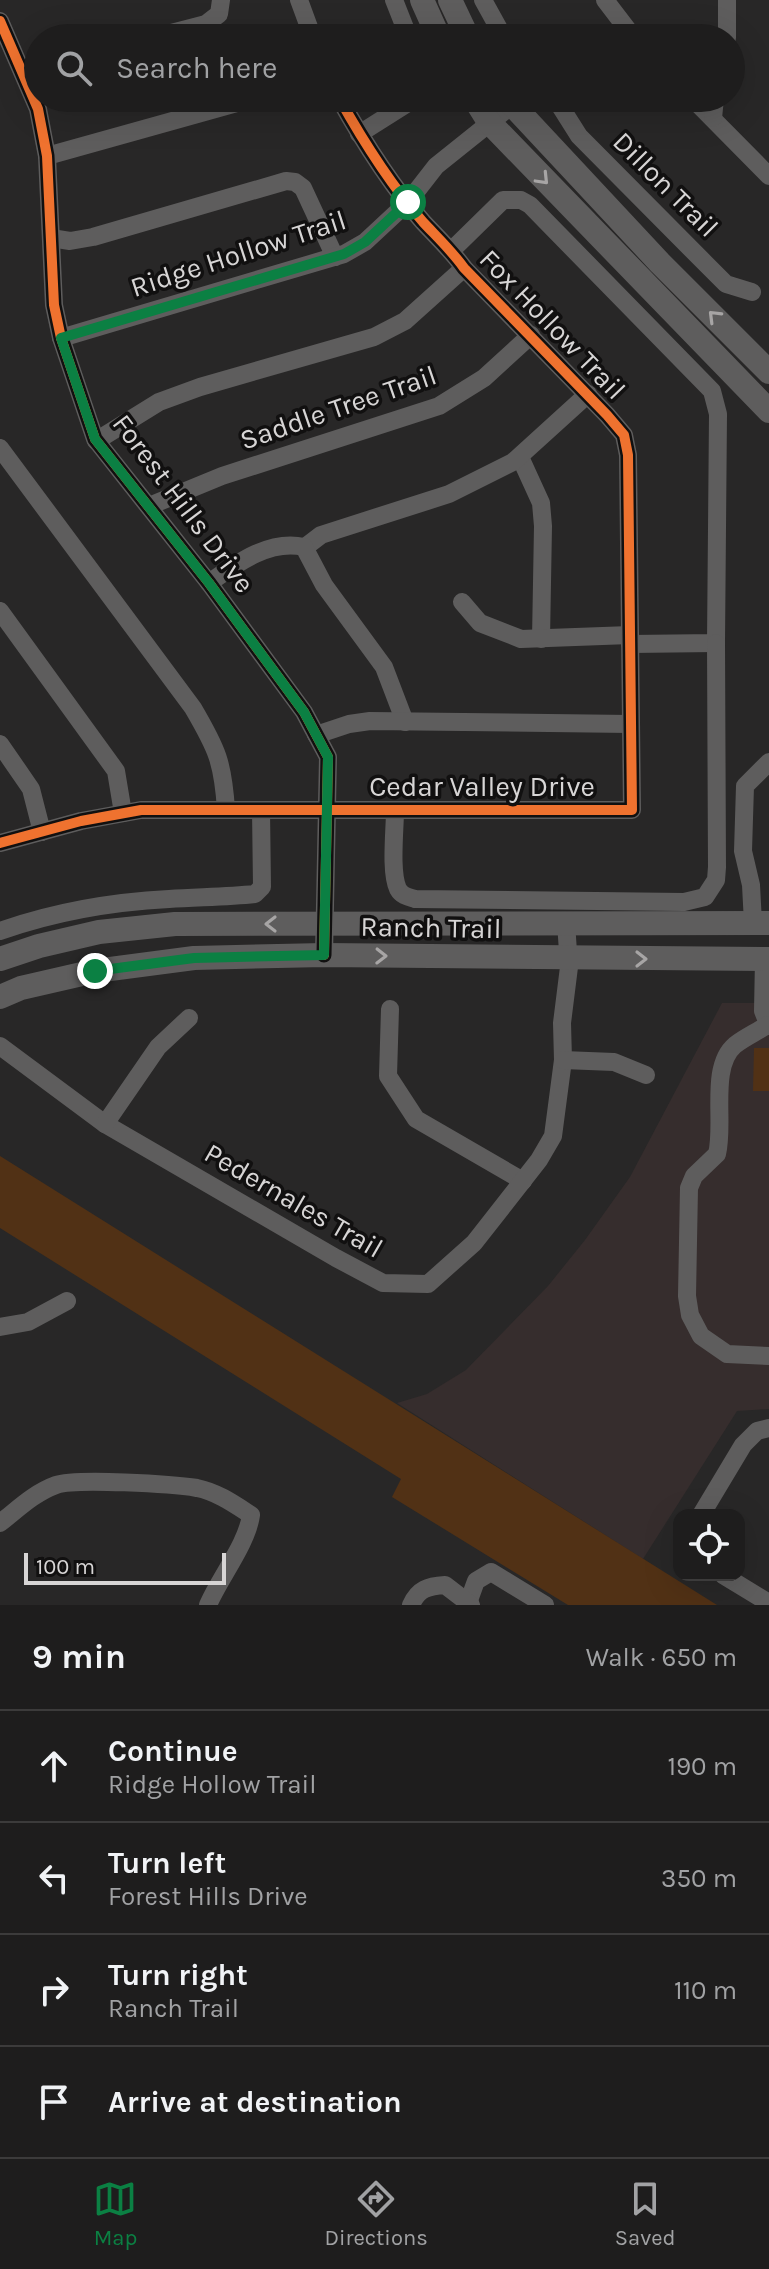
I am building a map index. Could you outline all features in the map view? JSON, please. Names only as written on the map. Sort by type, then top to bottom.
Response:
[{"type":"main road","points":[[422,0],[433,24]]},
{"type":"main road","points":[[450,0],[461,24]]},
{"type":"main road","points":[[483,112],[489,122],[769,411]]},
{"type":"main road","points":[[523,112],[660,263],[769,372]]},
{"type":"main road","name":"Ranch Trail","points":[[0,959],[99,932],[175,924],[761,923]]},
{"type":"main road","name":"Ranch Trail","points":[[0,997],[21,988],[95,971],[194,958],[324,955],[568,959],[767,955]]},
{"type":"street","points":[[206,24],[219,14],[221,0]]},
{"type":"street","points":[[299,0],[308,24]]},
{"type":"street","points":[[394,0],[403,24]]},
{"type":"street","points":[[483,0],[496,24]]},
{"type":"street","points":[[605,0],[623,24]]},
{"type":"street","points":[[727,0],[727,24]]},
{"type":"street","name":"Forest Hills Drive","points":[[0,21],[24,61]]},
{"type":"street","name":"Forest Hills Drive","points":[[39,112],[47,156],[54,305],[61,338],[96,441],[209,583],[304,712],[328,757],[324,955]]},
{"type":"street","points":[[47,156],[205,112]]},
{"type":"street","name":"Fox Hollow Trail","points":[[347,112],[359,134],[423,221],[624,435],[628,455],[632,810]]},
{"type":"street","points":[[359,134],[394,112]]},
{"type":"street","name":"Ridge Hollow Trail","points":[[61,338],[335,257],[365,242],[408,202],[436,166],[500,112]]},
{"type":"street","name":"Dillon Trail","points":[[564,112],[579,136],[726,284],[752,292]]},
{"type":"street","points":[[707,112],[769,176]]},
{"type":"street","points":[[713,118],[714,112]]},
{"type":"street","points":[[51,238],[70,241],[93,237],[286,181],[295,182],[303,188],[335,257]]},
{"type":"street","points":[[395,810],[395,876],[403,896],[415,899],[684,902],[705,897],[716,880],[718,414],[712,391],[530,205],[521,200],[503,200],[452,250]]},
{"type":"street","points":[[96,441],[159,402],[200,387],[374,337],[405,321],[464,268]]},
{"type":"street","name":"Saddle Tree Trail","points":[[149,506],[222,476],[439,406],[484,378],[531,335]]},
{"type":"street","points":[[304,548],[321,535],[449,494],[520,457],[588,394]]},
{"type":"street","points":[[0,448],[193,708],[213,742],[224,772],[226,810]]},
{"type":"street","points":[[520,457],[541,503],[541,639]]},
{"type":"street","points":[[209,583],[249,556],[291,544],[304,548],[324,585],[384,667],[405,722]]},
{"type":"street","points":[[462,602],[480,623],[521,639],[716,643]]},
{"type":"street","points":[[0,611],[116,771],[123,813]]},
{"type":"street","points":[[316,735],[370,721],[631,724]]},
{"type":"street","points":[[0,744],[31,789],[42,832]]},
{"type":"street","points":[[761,923],[743,851],[745,786],[769,762]]},
{"type":"street","name":"Cedar Valley Drive","points":[[0,843],[141,810],[632,810]]},
{"type":"street","points":[[0,931],[36,918],[102,906],[169,898],[255,894],[262,887],[261,810]]},
{"type":"street","name":"Pedernales Trail","points":[[0,1046],[105,1124],[336,1258],[383,1283],[428,1284],[474,1243],[523,1181],[553,1136],[563,1060],[562,1023],[568,959],[566,922]]},
{"type":"street","points":[[767,955],[763,1011],[768,1026],[736,1045],[726,1056],[721,1070],[717,1154],[694,1176],[689,1188],[687,1296],[690,1315],[701,1336],[727,1354],[769,1356]]},
{"type":"street","points":[[390,1009],[388,1076],[416,1119],[523,1181]]},
{"type":"street","points":[[105,1124],[158,1047],[189,1018]]},
{"type":"street","points":[[563,1060],[614,1062],[646,1075]]},
{"type":"street","points":[[0,1327],[28,1322],[67,1301]]},
{"type":"street","points":[[705,1509],[743,1445],[757,1431],[769,1428]]},
{"type":"street","points":[[0,1523],[36,1494],[59,1484],[80,1481],[198,1488],[222,1496],[251,1515],[250,1528],[208,1605]]},
{"type":"street","points":[[411,1605],[416,1593],[431,1586],[445,1585],[469,1604],[476,1581],[491,1572],[545,1605]]},
{"type":"street","points":[[733,1581],[769,1603]]},
{"type":"shaded area","points":[[722,1003],[769,1003],[769,1409],[737,1411],[643,1559],[397,1403],[427,1394],[466,1370],[548,1286],[630,1177]]},
{"type":"shaded area","points":[[754,1048],[769,1048],[769,1091],[753,1091]]},
{"type":"shaded area","points":[[0,1156],[673,1577],[673,1581],[679,1581],[717,1605],[568,1605],[392,1497],[401,1479],[0,1228]]},
{"type":"cycle path","points":[[0,21],[24,77]]},
{"type":"cycle path","points":[[39,112],[47,156],[54,305],[61,338],[95,439],[209,583],[304,712],[328,757],[324,955]]},
{"type":"cycle path","points":[[0,843],[81,821],[141,810],[632,810],[628,455],[624,435],[423,222],[399,193],[347,112]]},
{"type":"route","points":[[95,971],[194,958],[324,955],[328,757],[304,712],[193,561],[95,439],[61,338],[344,254],[365,242],[408,202]]}]
